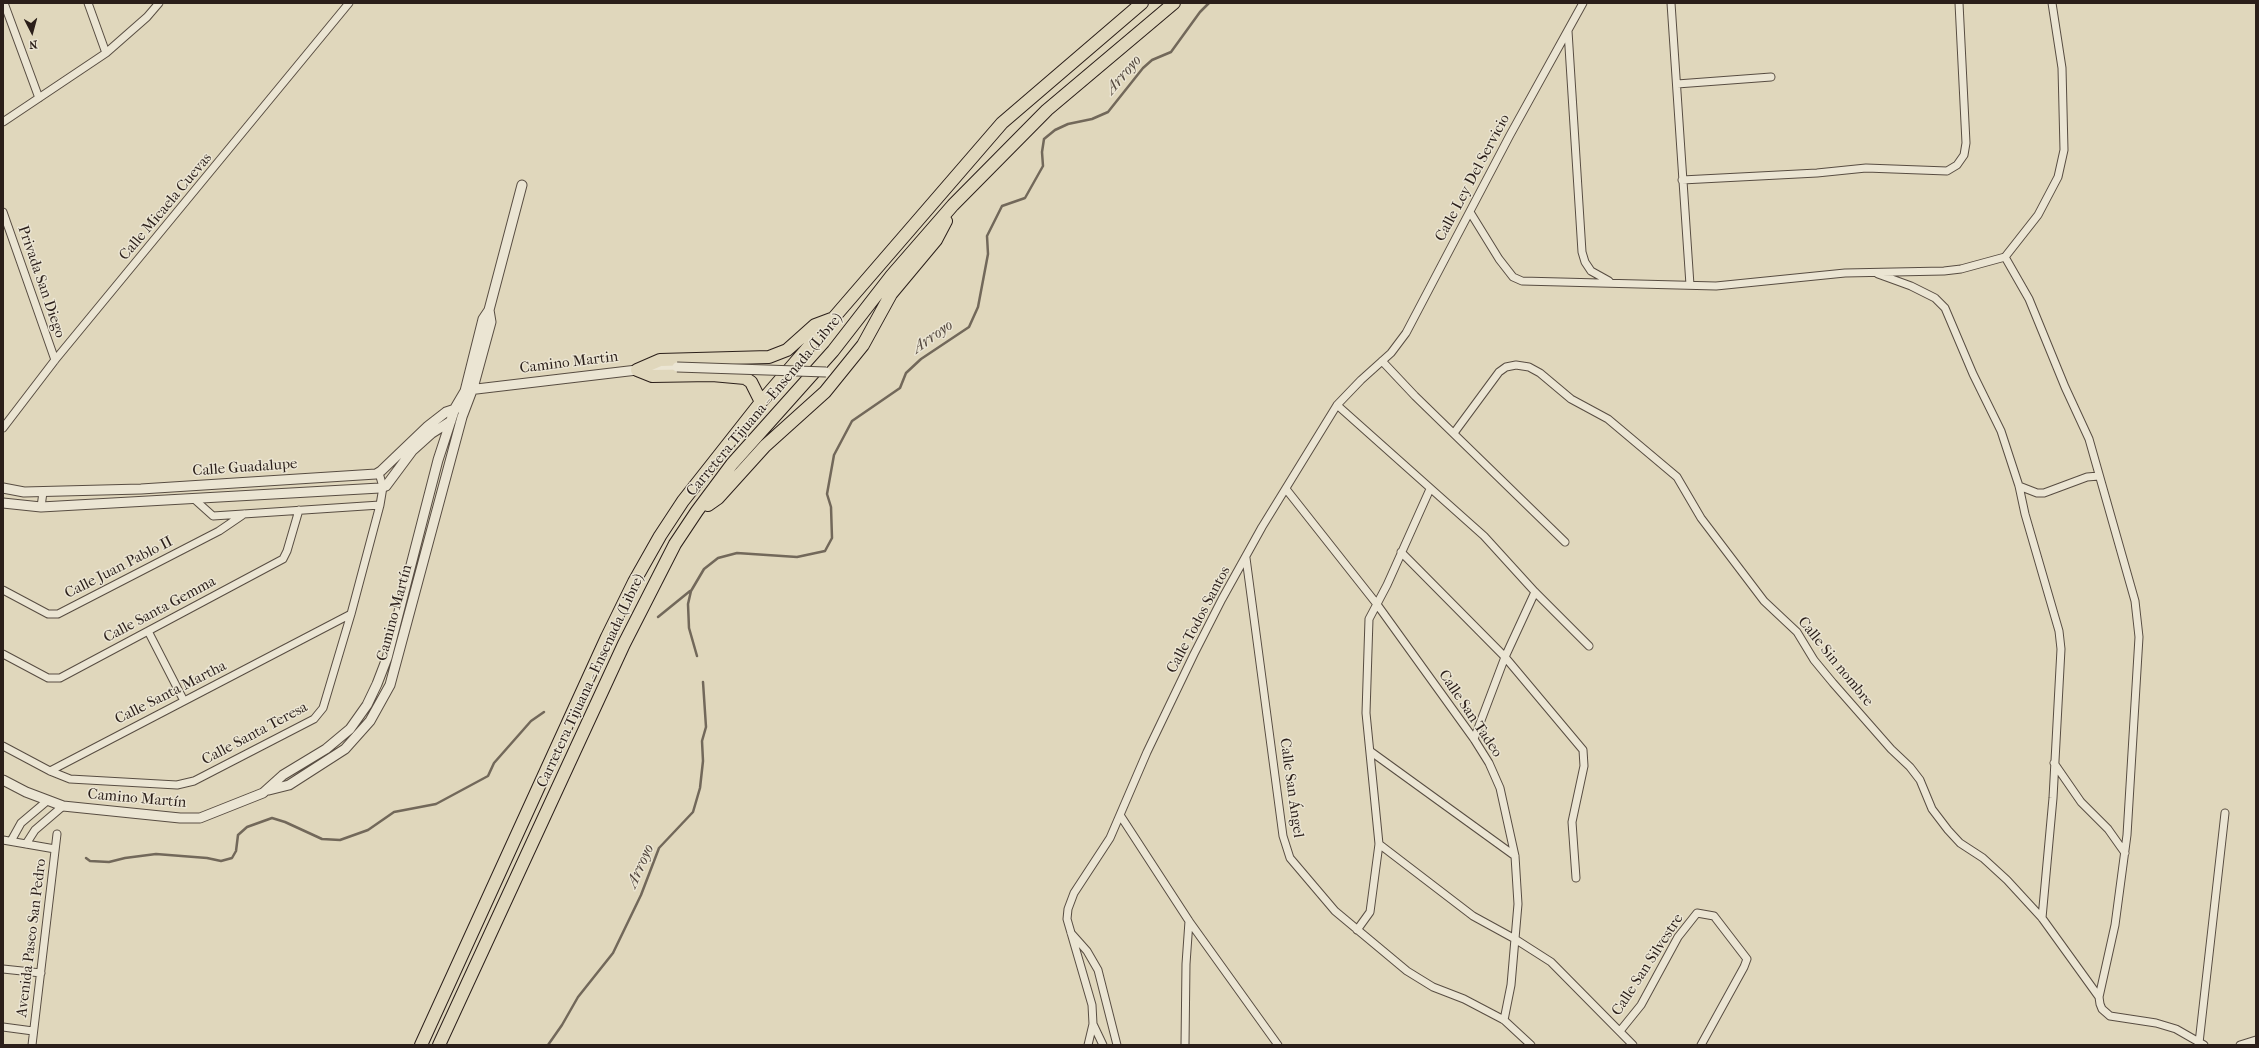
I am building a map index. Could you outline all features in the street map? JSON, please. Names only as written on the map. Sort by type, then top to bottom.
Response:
[{"type":"highway","name":"Carretera Tijuana - Ensenada (Libre)","points":[[421,1045],[634,582],[660,536],[683,501],[761,402],[1002,123],[1142,3]]},
{"type":"highway","name":"Carretera Tijuana - Ensenada (Libre)","points":[[439,1045],[624,644],[675,544],[697,511],[732,464],[833,351],[892,275],[953,205],[1047,110],[1174,3]]},
{"type":"highway","points":[[697,511],[718,498],[765,446],[825,392],[863,345],[891,294],[936,240],[953,205]]},
{"type":"highway","points":[[637,370],[660,360],[769,357],[787,350],[815,325],[832,318]]},
{"type":"highway","points":[[637,370],[652,376],[712,375],[745,378],[751,382],[761,402]]},
{"type":"street","points":[[4,3],[39,98]]},
{"type":"street","points":[[88,3],[106,53]]},
{"type":"street","points":[[3,122],[106,53],[147,17],[159,3]]},
{"type":"street","name":"Calle Micaela Cuevas","points":[[3,428],[55,360],[349,3]]},
{"type":"street","name":"Calle Ley Del Servicio","points":[[1382,361],[1406,333],[1583,3]]},
{"type":"street","points":[[1671,3],[1690,285]]},
{"type":"street","points":[[1682,180],[1817,174],[1866,168],[1948,171],[1957,165],[1964,155],[1966,143],[1959,3]]},
{"type":"street","points":[[1470,212],[1499,259],[1513,276],[1522,281],[1610,282],[1716,286],[1793,277],[1961,269],[2004,257],[2038,215],[2058,177],[2064,150],[2062,68],[2052,3]]},
{"type":"street","points":[[1568,30],[1582,252],[1585,262],[1591,271],[1610,282]]},
{"type":"street","points":[[1677,84],[1771,77]]},
{"type":"street","points":[[469,390],[491,322],[489,310],[522,185]]},
{"type":"street","name":"Privada San Diego","points":[[3,212],[55,360]]},
{"type":"street","points":[[2004,257],[2029,299],[2038,318],[2065,387],[2089,439],[2135,601],[2139,637],[2134,755],[2125,853],[2115,925],[2099,997]]},
{"type":"street","points":[[1874,273],[1911,286],[1936,298],[1945,308],[1973,374],[2001,431],[2059,631],[2061,649],[2042,918]]},
{"type":"street","points":[[1382,361],[1565,542]]},
{"type":"street","name":"Calle Todos Santos","points":[[1069,932],[1068,909],[1074,893],[1110,838],[1147,752],[1222,599],[1337,405],[1382,361]]},
{"type":"street","name":"Calle Sin nombre","points":[[1454,433],[1499,372],[1506,367],[1516,365],[1529,367],[1540,373],[1571,399],[1608,419],[1677,477],[1705,524],[1764,601],[1797,632],[1814,660],[1832,683],[1891,749],[1910,767],[1920,780],[1932,809],[1948,830],[1960,843],[1983,858],[2007,880],[2042,918],[2099,997],[2102,1009],[2110,1016],[2169,1027],[2201,1044]]},
{"type":"street","name":"Camino Martin","points":[[469,390],[637,370],[677,367],[826,372],[840,374]]},
{"type":"street","name":"Camino Martín","points":[[3,780],[47,801],[63,806],[180,818],[200,818],[244,803],[268,790],[289,785],[346,749],[363,731],[380,706],[395,668],[462,417],[466,407],[469,390]]},
{"type":"street","name":"Camino Martín","points":[[268,790],[283,775],[326,749],[350,729],[367,704],[387,658],[438,460],[450,422],[455,408],[469,390]]},
{"type":"street","points":[[1337,405],[1484,536],[1535,592],[1589,646]]},
{"type":"street","points":[[379,473],[428,426],[455,408],[466,407]]},
{"type":"street","points":[[383,487],[412,451],[432,433],[450,422],[462,417]]},
{"type":"street","name":"Calle Santa Teresa","points":[[50,771],[61,777],[78,780],[187,783],[314,719],[323,708],[352,614],[380,505],[383,487],[379,473]]},
{"type":"street","name":"Calle Guadalupe","points":[[3,488],[24,492],[141,489],[379,473]]},
{"type":"street","points":[[2018,486],[2037,493],[2044,493],[2087,478],[2100,476]]},
{"type":"street","name":"Calle Guadalupe","points":[[3,502],[41,507],[383,487]]},
{"type":"street","name":"Calle San Tadeo","points":[[1286,489],[1376,603],[1474,739],[1489,763],[1500,788],[1515,856],[1518,904],[1511,985],[1504,1020]]},
{"type":"street","points":[[1356,930],[1370,912],[1379,844],[1366,713],[1369,619],[1376,603],[1387,585],[1430,489]]},
{"type":"street","points":[[41,507],[43,492]]},
{"type":"street","points":[[193,498],[213,516],[380,505]]},
{"type":"street","name":"Calle Santa Gemma","points":[[3,654],[48,678],[54,679],[148,631],[283,558],[287,551],[299,510]]},
{"type":"street","name":"Calle Juan Pablo II","points":[[3,590],[48,614],[58,614],[219,531],[244,514]]},
{"type":"street","points":[[1401,552],[1505,657],[1583,750],[1584,766],[1572,822],[1576,878]]},
{"type":"street","name":"Calle San Ángel","points":[[1246,558],[1283,836],[1290,858],[1317,892],[1356,930],[1420,979],[1433,987],[1464,999],[1504,1020],[1531,1045]]},
{"type":"street","points":[[1474,739],[1505,657],[1535,592]]},
{"type":"street","name":"Calle Santa Martha","points":[[50,771],[352,614]]},
{"type":"street","points":[[148,631],[184,701]]},
{"type":"street","points":[[3,746],[50,771]]},
{"type":"street","points":[[1370,751],[1515,856]]},
{"type":"street","points":[[2054,763],[2081,802],[2108,829],[2125,853]]},
{"type":"street","points":[[11,841],[21,823],[47,801]]},
{"type":"street","points":[[26,844],[35,830],[63,806]]},
{"type":"street","points":[[2201,1044],[2225,813]]},
{"type":"street","points":[[1120,815],[1189,921],[1278,1045]]},
{"type":"street","name":"Avenida Paseo San Pedro","points":[[32,1045],[57,834]]},
{"type":"street","points":[[3,840],[55,849]]},
{"type":"street","points":[[1379,844],[1473,916],[1515,939],[1551,962],[1620,1030],[1633,1045]]},
{"type":"street","name":"Calle San Silvestre","points":[[1620,1030],[1641,1005],[1678,937],[1697,914],[1714,916],[1747,959],[1701,1045]]},
{"type":"street","points":[[1185,1045],[1186,964],[1189,921]]},
{"type":"street","points":[[1069,932],[1086,981],[1092,1005],[1093,1024],[1088,1045]]},
{"type":"street","points":[[1069,932],[1087,951],[1098,970],[1117,1045]]},
{"type":"street","points":[[3,969],[40,973]]},
{"type":"street","points":[[1093,1024],[1103,1045]]},
{"type":"street","points":[[3,1028],[33,1031]]},
{"type":"street","points":[[2240,1045],[2256,1040]]},
{"type":"waterway","name":"Arroyo","points":[[697,656],[689,628],[688,604],[691,591],[704,569],[718,558],[737,553],[797,557],[825,551],[832,538],[831,507],[827,494],[834,455],[852,421],[900,388],[906,373],[921,359],[969,327],[978,307],[988,254],[987,236],[1002,206],[1025,198],[1043,166],[1042,152],[1044,139],[1055,130],[1068,124],[1092,119],[1108,112],[1143,68],[1152,60],[1171,52],[1200,12],[1209,3]]},
{"type":"waterway","points":[[658,617],[690,591]]},
{"type":"waterway","name":"Arroyo","points":[[548,1045],[562,1025],[578,997],[613,953],[641,895],[659,848],[693,812],[700,788],[703,761],[702,741],[706,727],[703,682]]},
{"type":"waterway","points":[[86,858],[90,861],[109,862],[125,858],[156,854],[207,858],[221,861],[232,858],[236,851],[238,835],[247,827],[272,818],[285,822],[322,839],[340,840],[368,830],[394,812],[436,804],[488,776],[494,763],[531,721],[544,712]]}]
